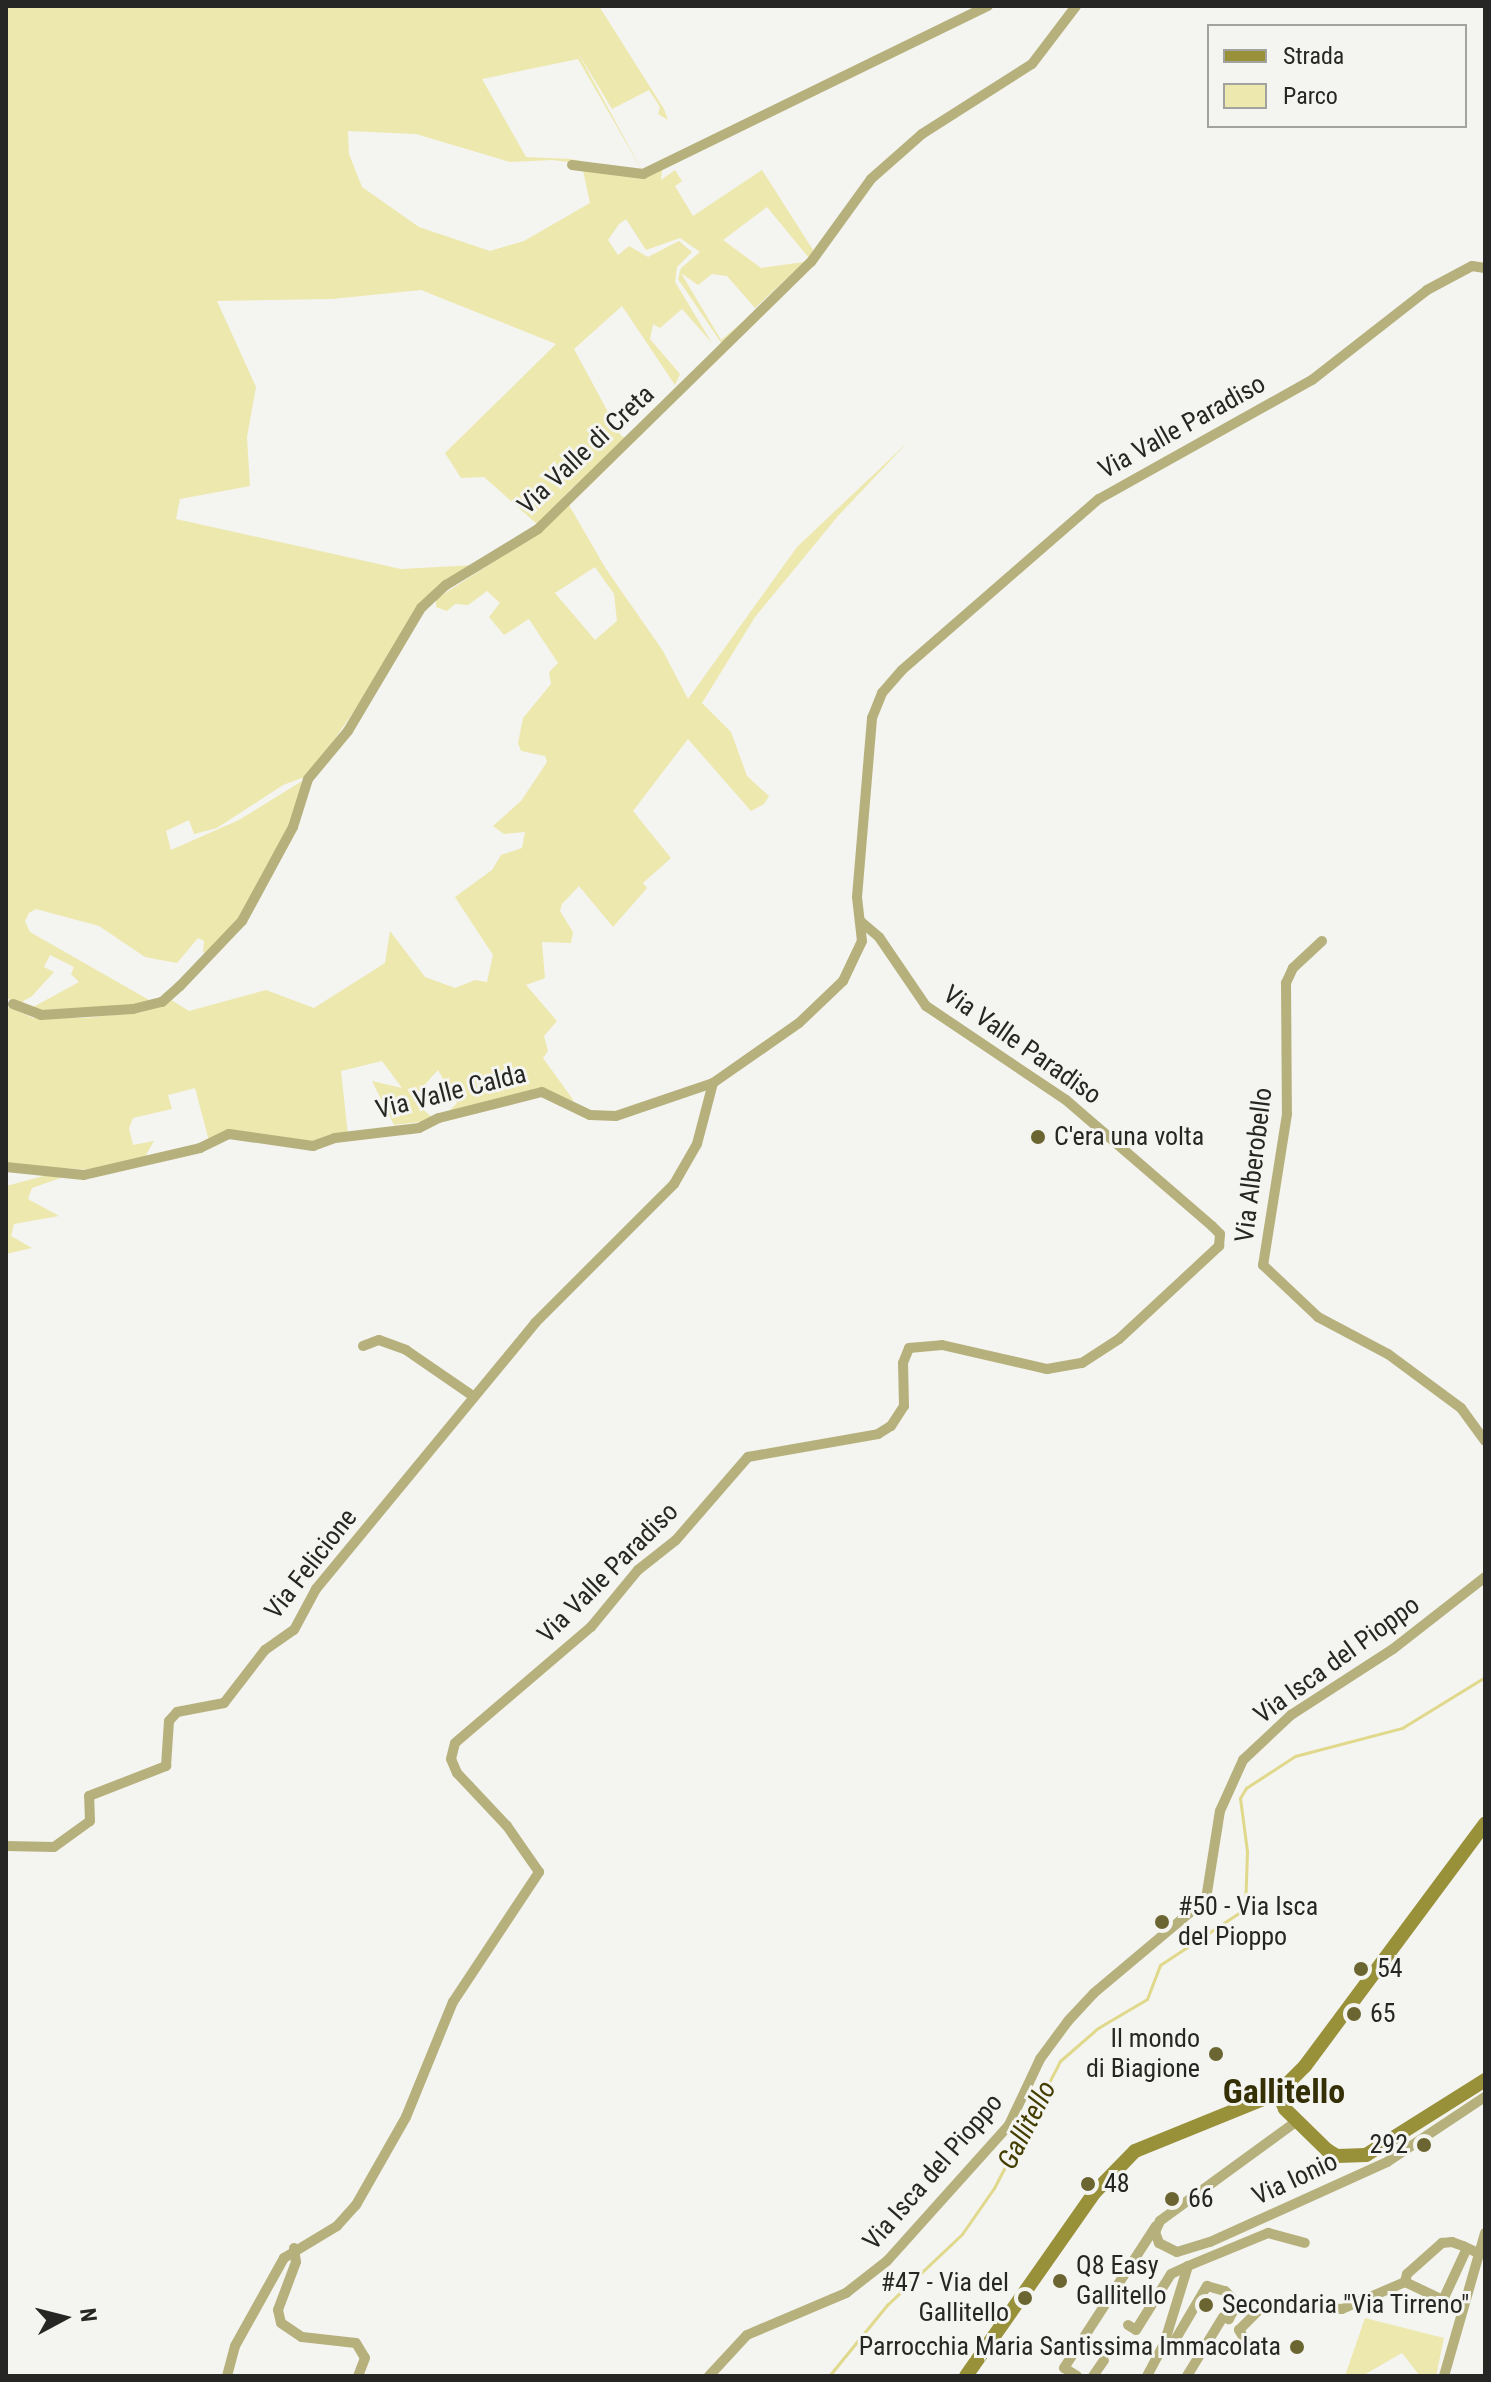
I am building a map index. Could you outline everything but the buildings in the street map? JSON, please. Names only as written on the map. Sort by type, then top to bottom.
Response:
[{"type":"street","points":[[572,165],[643,174],[988,6]]},
{"type":"street","name":"Via Valle di Creta","points":[[13,1004],[41,1015],[133,1009],[162,1002],[180,986],[242,921],[293,827],[308,779],[348,731],[421,608],[446,585],[538,529],[811,262],[871,179],[922,134],[1032,64],[1076,6]]},
{"type":"street","name":"Via Valle Paradiso","points":[[294,2248],[337,2226],[356,2205],[406,2117],[453,2002],[539,1872],[507,1826],[457,1773],[451,1759],[455,1743],[591,1627],[638,1570],[676,1540],[748,1457],[878,1434],[891,1426],[904,1406],[903,1363],[909,1348],[931,1344],[1047,1369],[1082,1363],[1119,1339],[1219,1246],[1220,1234],[1205,1219],[1066,1100],[926,1006],[879,937],[860,921],[857,897],[866,751],[882,693],[902,670],[1099,499],[1312,380],[1427,290],[1472,266],[1485,268]]},
{"type":"street","points":[[713,1083],[799,1023],[843,981],[862,941],[860,921]]},
{"type":"street","name":"Via Alberobello","points":[[1322,941],[1293,968],[1286,983],[1287,1114],[1263,1265],[1318,1317],[1388,1354],[1461,1408],[1485,1441]]},
{"type":"street","name":"Via Valle Calda","points":[[6,1167],[84,1175],[200,1148],[229,1134],[313,1146],[335,1138],[419,1128],[439,1118],[542,1092],[590,1115],[616,1116],[713,1083]]},
{"type":"street","name":"Via Felicione","points":[[6,1846],[54,1847],[90,1821],[89,1796],[166,1766],[169,1721],[177,1712],[224,1703],[265,1650],[294,1630],[316,1589],[535,1323],[674,1184],[697,1144],[713,1083]]},
{"type":"street","points":[[363,1346],[379,1340],[406,1350],[473,1396]]},
{"type":"street","name":"Via Isca del Pioppo","points":[[709,2376],[747,2335],[846,2293],[887,2261],[1009,2125],[1040,2059],[1068,2021],[1094,1993],[1206,1899],[1220,1811],[1243,1760],[1291,1715],[1393,1649],[1485,1577]]},
{"type":"street","points":[[966,2376],[1095,2192],[1135,2151],[1278,2093],[1319,2049],[1485,1824]]},
{"type":"street","points":[[1278,2093],[1297,2121],[1337,2156],[1366,2155],[1485,2080]]},
{"type":"street","name":"Via Ionio","points":[[1297,2121],[1158,2225],[1159,2243],[1177,2252],[1210,2242],[1387,2162],[1485,2097]]},
{"type":"street","points":[[1077,2376],[1064,2368],[1158,2225]]},
{"type":"street","points":[[1128,2325],[1136,2330],[1171,2274],[1188,2266],[1268,2233],[1305,2243]]},
{"type":"street","points":[[1444,2376],[1485,2233]]},
{"type":"street","points":[[1405,2282],[1407,2274],[1442,2243],[1480,2254]]},
{"type":"street","points":[[227,2376],[235,2346],[294,2248]]},
{"type":"street","points":[[294,2248],[296,2262],[278,2310],[281,2323],[302,2337],[356,2343],[364,2355],[358,2376]]},
{"type":"street","points":[[1249,2347],[1239,2330],[1264,2305],[1342,2309],[1405,2282],[1443,2300],[1467,2248]]},
{"type":"street","points":[[1147,2376],[1164,2344],[1188,2266]]},
{"type":"street","points":[[1164,2344],[1171,2347],[1207,2286],[1232,2298],[1229,2319],[1223,2317],[1187,2376]]},
{"type":"street","points":[[1093,2376],[1104,2360]]},
{"type":"green space","points":[[6,6],[599,6],[668,120],[658,114],[660,107],[649,90],[612,109],[577,51],[644,174],[578,59],[482,79],[526,157],[571,159],[615,168],[552,160],[510,162],[416,134],[348,131],[349,154],[362,187],[419,227],[490,251],[524,241],[590,203],[582,166],[641,178],[662,170],[661,180],[675,170],[682,181],[675,186],[693,216],[762,170],[815,253],[809,258],[767,207],[723,240],[761,268],[804,262],[755,308],[727,276],[712,274],[698,285],[681,273],[721,340],[750,316],[722,344],[678,279],[681,268],[700,252],[680,238],[646,250],[626,219],[619,224],[608,240],[618,255],[629,246],[648,257],[679,241],[692,252],[677,267],[675,282],[712,343],[682,309],[660,328],[653,324],[650,339],[680,374],[675,385],[622,306],[574,349],[621,436],[630,439],[571,489],[538,525],[484,477],[461,478],[445,453],[556,344],[421,290],[332,299],[217,301],[256,387],[247,437],[250,486],[180,499],[176,519],[401,569],[475,565],[433,596],[310,775],[283,785],[217,828],[194,834],[189,820],[166,831],[171,850],[239,820],[302,781],[293,828],[241,918],[217,946],[203,953],[204,941],[198,938],[177,963],[145,957],[99,926],[36,909],[29,913],[25,921],[30,932],[156,1004],[26,1011],[79,982],[71,974],[74,967],[50,955],[44,967],[54,972],[32,996],[17,1005],[6,997]]},
{"type":"green space","points":[[908,442],[838,516],[755,617],[702,703],[731,732],[747,776],[769,796],[764,804],[751,811],[688,739],[633,811],[671,858],[643,883],[647,888],[613,927],[579,886],[562,904],[560,911],[573,932],[571,943],[542,942],[545,978],[526,985],[557,1021],[544,1036],[548,1051],[543,1058],[574,1101],[547,1094],[442,1118],[457,1103],[438,1070],[418,1092],[418,1105],[435,1120],[394,1125],[372,1081],[402,1088],[382,1061],[341,1071],[348,1135],[318,1142],[250,1134],[209,1141],[195,1088],[168,1095],[172,1109],[133,1118],[129,1128],[133,1145],[154,1141],[142,1162],[95,1170],[6,1165],[6,1006],[33,1018],[84,1018],[142,1012],[171,1000],[189,1011],[266,990],[314,1008],[385,963],[390,931],[425,977],[455,988],[475,980],[487,982],[493,955],[455,897],[492,870],[501,855],[522,848],[525,832],[504,834],[493,826],[521,801],[547,762],[545,756],[521,751],[518,743],[523,718],[551,684],[549,672],[558,663],[529,619],[504,635],[489,617],[500,603],[487,591],[468,605],[455,604],[447,611],[436,607],[436,599],[540,532],[566,500],[606,569],[663,651],[688,699],[797,547]],"holes":[[[595,567],[614,594],[617,621],[595,640],[555,593]]]},
{"type":"green space","points":[[55,1173],[69,1175],[32,1188],[28,1199],[59,1216],[14,1224],[11,1236],[32,1248],[6,1254],[6,1186]]},
{"type":"green space","points":[[1365,2318],[1444,2338],[1436,2376],[1420,2376],[1402,2353],[1362,2376],[1345,2376]]},
{"type":"waterway","name":"Gallitello","points":[[829,2376],[887,2305],[962,2234],[994,2188],[1060,2061],[1098,2028],[1147,1999],[1160,1965],[1245,1909],[1247,1851],[1240,1798],[1246,1788],[1295,1756],[1402,1728],[1485,1677]]},
{"type":"place","name":"C'era una volta","points":[[1038,1137]]},
{"type":"place","name":"#50 - Via Isca del Pioppo","points":[[1162,1922]]},
{"type":"place","name":"54","points":[[1361,1969]]},
{"type":"place","name":"65","points":[[1354,2014]]},
{"type":"place","name":"Il mondo di Biagione","points":[[1216,2054]]},
{"type":"place","name":"292","points":[[1424,2145]]},
{"type":"place","name":"48","points":[[1088,2184]]},
{"type":"place","name":"66","points":[[1172,2199]]},
{"type":"place","name":"Q8 Easy Gallitello","points":[[1060,2281]]},
{"type":"place","name":"#47 - Via del Gallitello","points":[[1025,2298]]},
{"type":"place","name":"Secondaria \"Via Tirreno\"","points":[[1206,2305]]},
{"type":"place","name":"Parrocchia Maria Santissima Immacolata","points":[[1297,2347]]},
{"type":"district","name":"Gallitello","points":[[1284,2092]]}]
